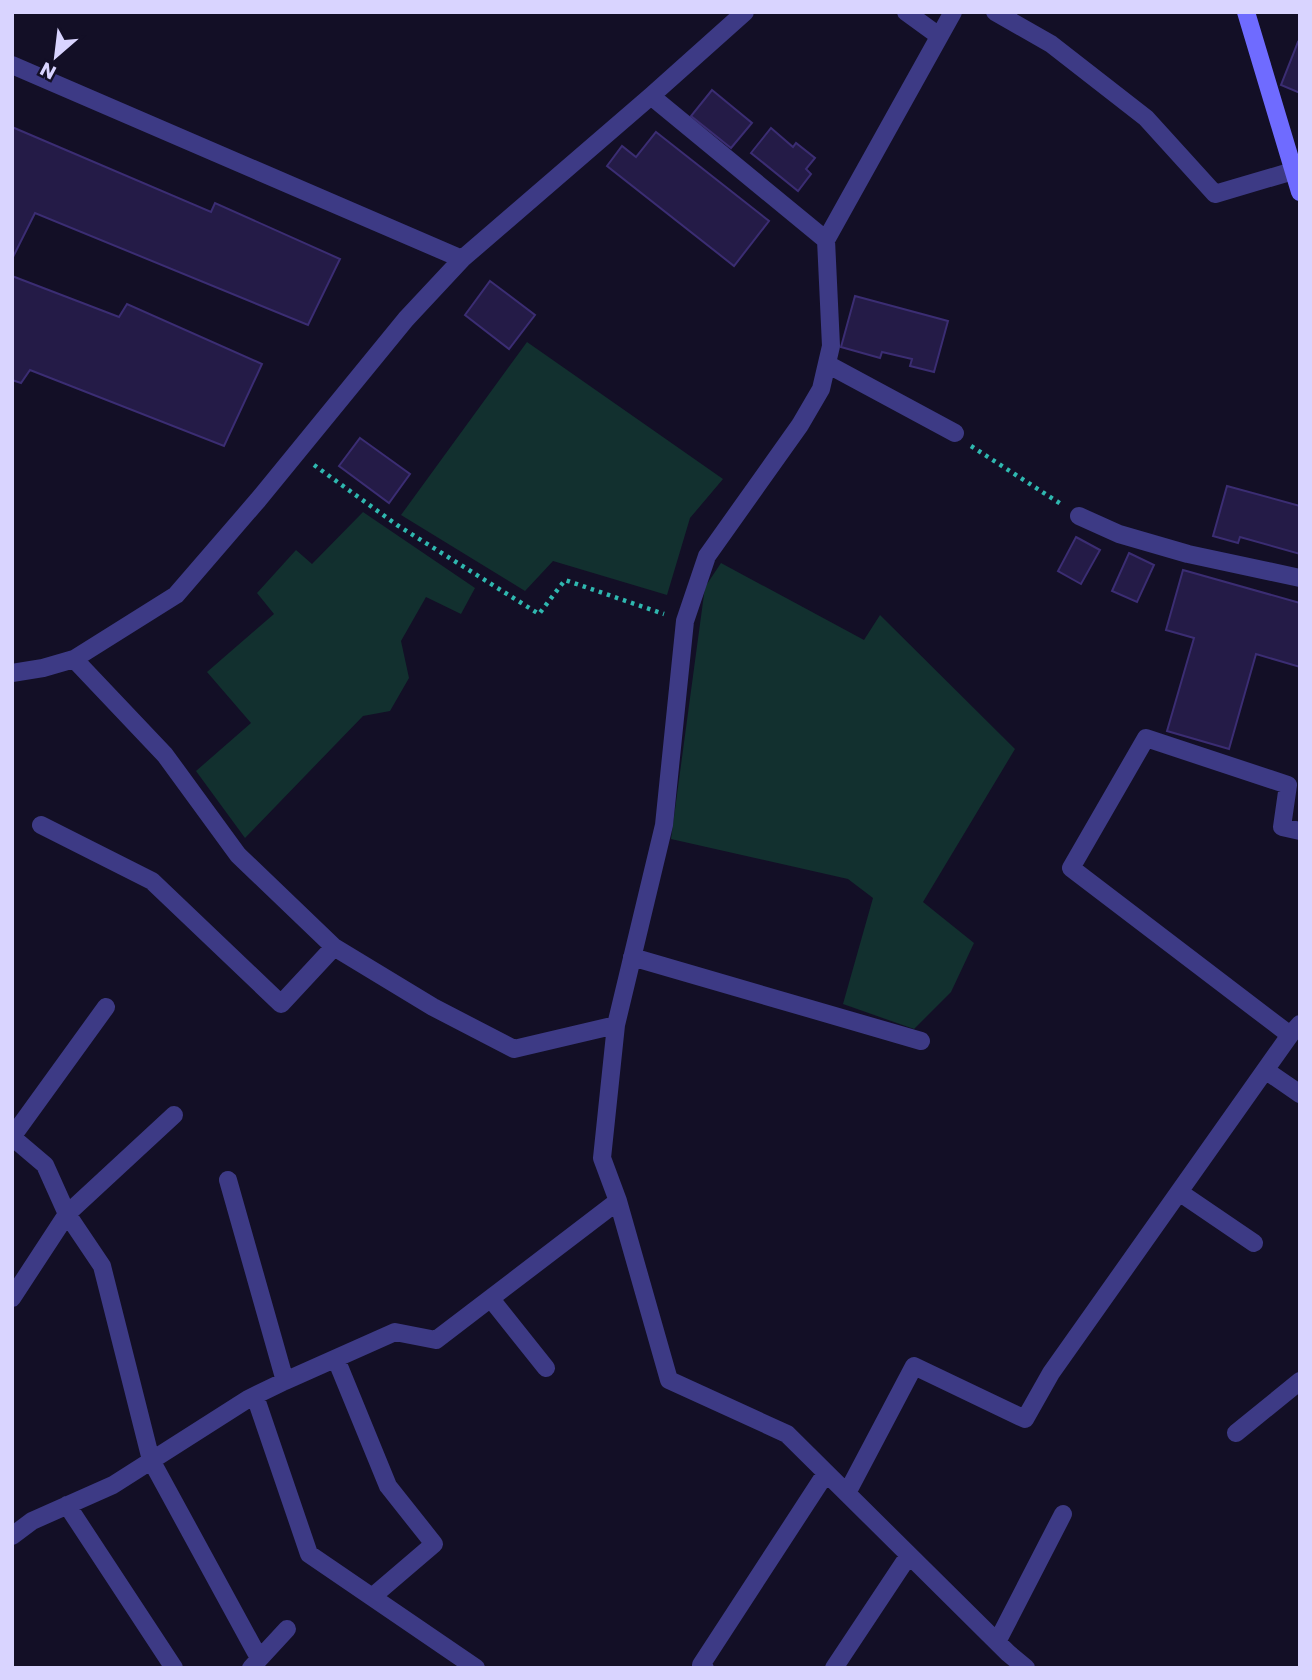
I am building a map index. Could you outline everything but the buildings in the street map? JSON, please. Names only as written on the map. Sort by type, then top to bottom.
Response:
[{"type":"main road","points":[[1246,12],[1300,192]]},
{"type":"street","points":[[12,673],[74,659],[176,595],[406,319],[462,259],[745,12]]},
{"type":"street","points":[[906,12],[939,36]]},
{"type":"street","points":[[953,12],[827,240],[831,346],[821,389],[800,425],[707,556],[685,621],[664,825],[616,1025],[602,1158],[618,1202],[669,1380],[787,1434],[909,1555],[1002,1654],[1026,1668]]},
{"type":"street","points":[[995,12],[1051,44],[1146,118],[1215,194],[1293,170]]},
{"type":"street","points":[[12,65],[462,259]]},
{"type":"street","points":[[651,96],[827,240]]},
{"type":"street","points":[[827,364],[955,433]]},
{"type":"street","points":[[1079,516],[1119,534],[1188,554],[1300,578]]},
{"type":"street","points":[[74,659],[165,755],[238,855],[334,947],[433,1007],[514,1049],[616,1025]]},
{"type":"street","points":[[846,1493],[914,1366],[1025,1419],[1051,1373],[1295,1030],[1070,868],[1146,738],[1288,785],[1282,827],[1300,831]]},
{"type":"street","points":[[41,825],[152,881],[281,1004],[334,947]]},
{"type":"street","points":[[632,957],[921,1041]]},
{"type":"street","points":[[106,1007],[12,1137],[45,1165],[67,1214],[102,1266],[151,1460],[255,1663],[287,1629]]},
{"type":"street","points":[[1265,1070],[1300,1094]]},
{"type":"street","points":[[12,1298],[67,1214],[174,1115]]},
{"type":"street","points":[[228,1180],[285,1381]]},
{"type":"street","points":[[1179,1192],[1254,1243]]},
{"type":"street","points":[[12,1536],[32,1521],[113,1485],[255,1396],[285,1381],[395,1332],[436,1340],[618,1202]]},
{"type":"street","points":[[491,1299],[545,1368]]},
{"type":"street","points":[[336,1359],[388,1486],[434,1544],[372,1597]]},
{"type":"street","points":[[1236,1433],[1300,1381]]},
{"type":"street","points":[[255,1396],[309,1554],[372,1597],[457,1662],[476,1668]]},
{"type":"street","points":[[702,1667],[826,1473]]},
{"type":"street","points":[[67,1505],[174,1668]]},
{"type":"street","points":[[1002,1654],[1063,1514]]},
{"type":"street","points":[[834,1668],[909,1555]]},
{"type":"path","points":[[955,433],[976,450],[1079,516]]},
{"type":"path","points":[[297,452],[397,525],[540,614],[565,580],[685,621]]},
{"type":"green space","points":[[527,342],[723,479],[690,518],[667,595],[553,561],[525,591],[401,515]]},
{"type":"green space","points":[[363,512],[475,588],[461,614],[426,597],[401,641],[409,678],[390,711],[363,716],[245,838],[196,771],[251,723],[207,672],[274,614],[257,593],[296,550],[312,564]]},
{"type":"green space","points":[[721,563],[864,640],[880,615],[1015,749],[923,902],[974,943],[951,992],[914,1029],[843,1004],[873,898],[848,879],[671,839],[705,587]]}]
